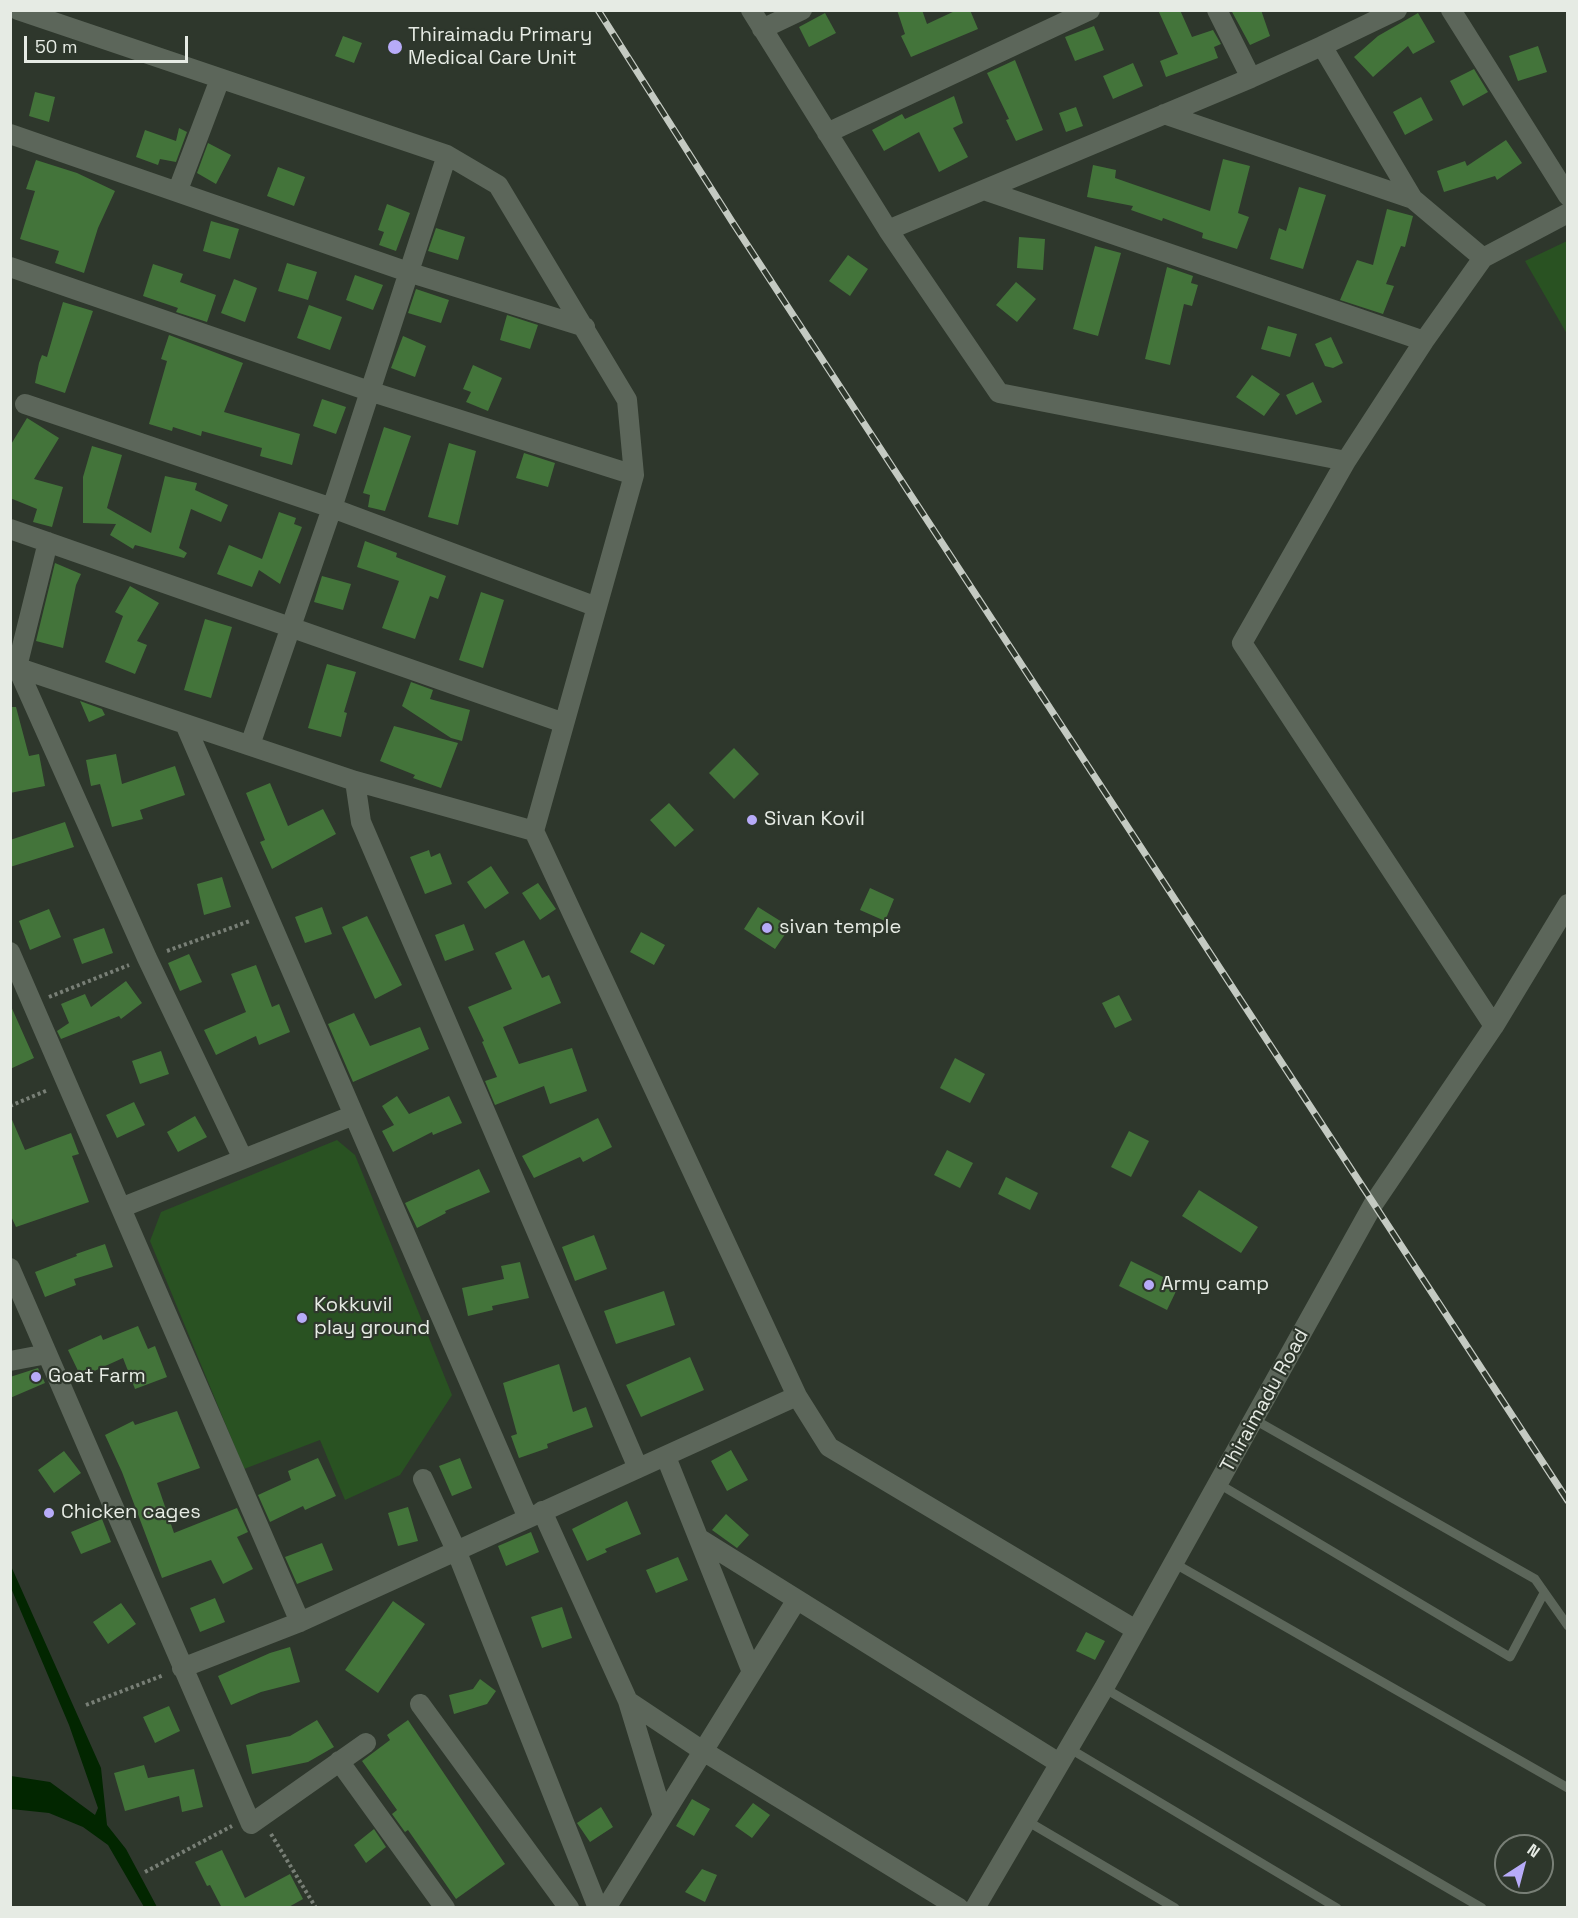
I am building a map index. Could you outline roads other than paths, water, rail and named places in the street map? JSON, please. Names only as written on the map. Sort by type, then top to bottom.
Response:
[{"type":"street","points":[[18,10],[447,155],[498,186],[627,400],[634,475],[534,831],[797,1396],[829,1447],[1136,1630]]},
{"type":"street","points":[[751,10],[888,230],[999,393],[1346,461]]},
{"type":"street","points":[[762,29],[802,10]]},
{"type":"street","points":[[827,133],[1090,10]]},
{"type":"street","points":[[1217,10],[1251,78]]},
{"type":"street","points":[[888,230],[1251,78],[1397,10]]},
{"type":"street","points":[[1450,10],[1568,196]]},
{"type":"street","points":[[1322,46],[1413,200],[1483,258]]},
{"type":"street","points":[[178,190],[220,79]]},
{"type":"street","points":[[1164,114],[1413,200]]},
{"type":"street","points":[[10,134],[178,190],[411,273],[585,327]]},
{"type":"street","points":[[250,745],[411,273],[447,155]]},
{"type":"street","points":[[984,190],[1424,341]]},
{"type":"street","points":[[1494,1026],[1242,643],[1346,461],[1424,341],[1483,258],[1568,213]]},
{"type":"street","points":[[10,267],[369,391],[634,475]]},
{"type":"street","points":[[24,404],[332,508],[597,607]]},
{"type":"street","points":[[10,530],[564,723]]},
{"type":"street","points":[[48,542],[14,666],[147,958],[243,1159]]},
{"type":"street","points":[[14,666],[356,781],[534,831]]},
{"type":"street","points":[[185,724],[354,1115],[535,1515],[628,1701],[663,1816]]},
{"type":"street","points":[[356,781],[361,822],[638,1468]]},
{"type":"street","name":"Thiraimadu Road","points":[[975,1908],[1104,1688],[1172,1562],[1255,1420],[1374,1203],[1494,1026],[1568,904]]},
{"type":"street","points":[[10,952],[123,1207],[300,1622]]},
{"type":"street","points":[[123,1207],[354,1115]]},
{"type":"street","points":[[10,1268],[182,1668],[254,1817],[366,1743]]},
{"type":"street","points":[[10,1361],[47,1354]]},
{"type":"street","points":[[182,1668],[300,1622],[797,1396]]},
{"type":"street","points":[[666,1457],[752,1672]]},
{"type":"street","points":[[423,1479],[456,1550],[598,1908]]},
{"type":"street","points":[[700,1539],[796,1601],[1063,1755]]},
{"type":"street","points":[[606,1908],[796,1601]]},
{"type":"street","points":[[628,1701],[703,1751],[959,1908]]},
{"type":"street","points":[[420,1704],[569,1908]]},
{"type":"street","points":[[339,1761],[445,1908]]},
{"type":"lane","points":[[1255,1420],[1535,1579],[1568,1626]]},
{"type":"lane","points":[[1218,1484],[1510,1657],[1544,1593]]},
{"type":"lane","points":[[1172,1562],[1568,1788]]},
{"type":"lane","points":[[1104,1688],[1482,1908]]},
{"type":"lane","points":[[1063,1755],[1337,1908]]},
{"type":"lane","points":[[1027,1821],[1175,1908]]},
{"type":"railway","points":[[598,10],[733,223],[1568,1501]]},
{"type":"place","name":"Thiraimadu Primary Medical Care Unit","points":[[395,47]]},
{"type":"place","name":"Sivan Kovil","points":[[752,820]]},
{"type":"place","name":"sivan temple","points":[[767,928]]},
{"type":"place","name":"Army camp","points":[[1149,1285]]},
{"type":"place","name":"Kokkuvil play ground","points":[[302,1318]]},
{"type":"place","name":"Goat Farm","points":[[36,1377]]},
{"type":"place","name":"Chicken cages","points":[[49,1513]]}]
